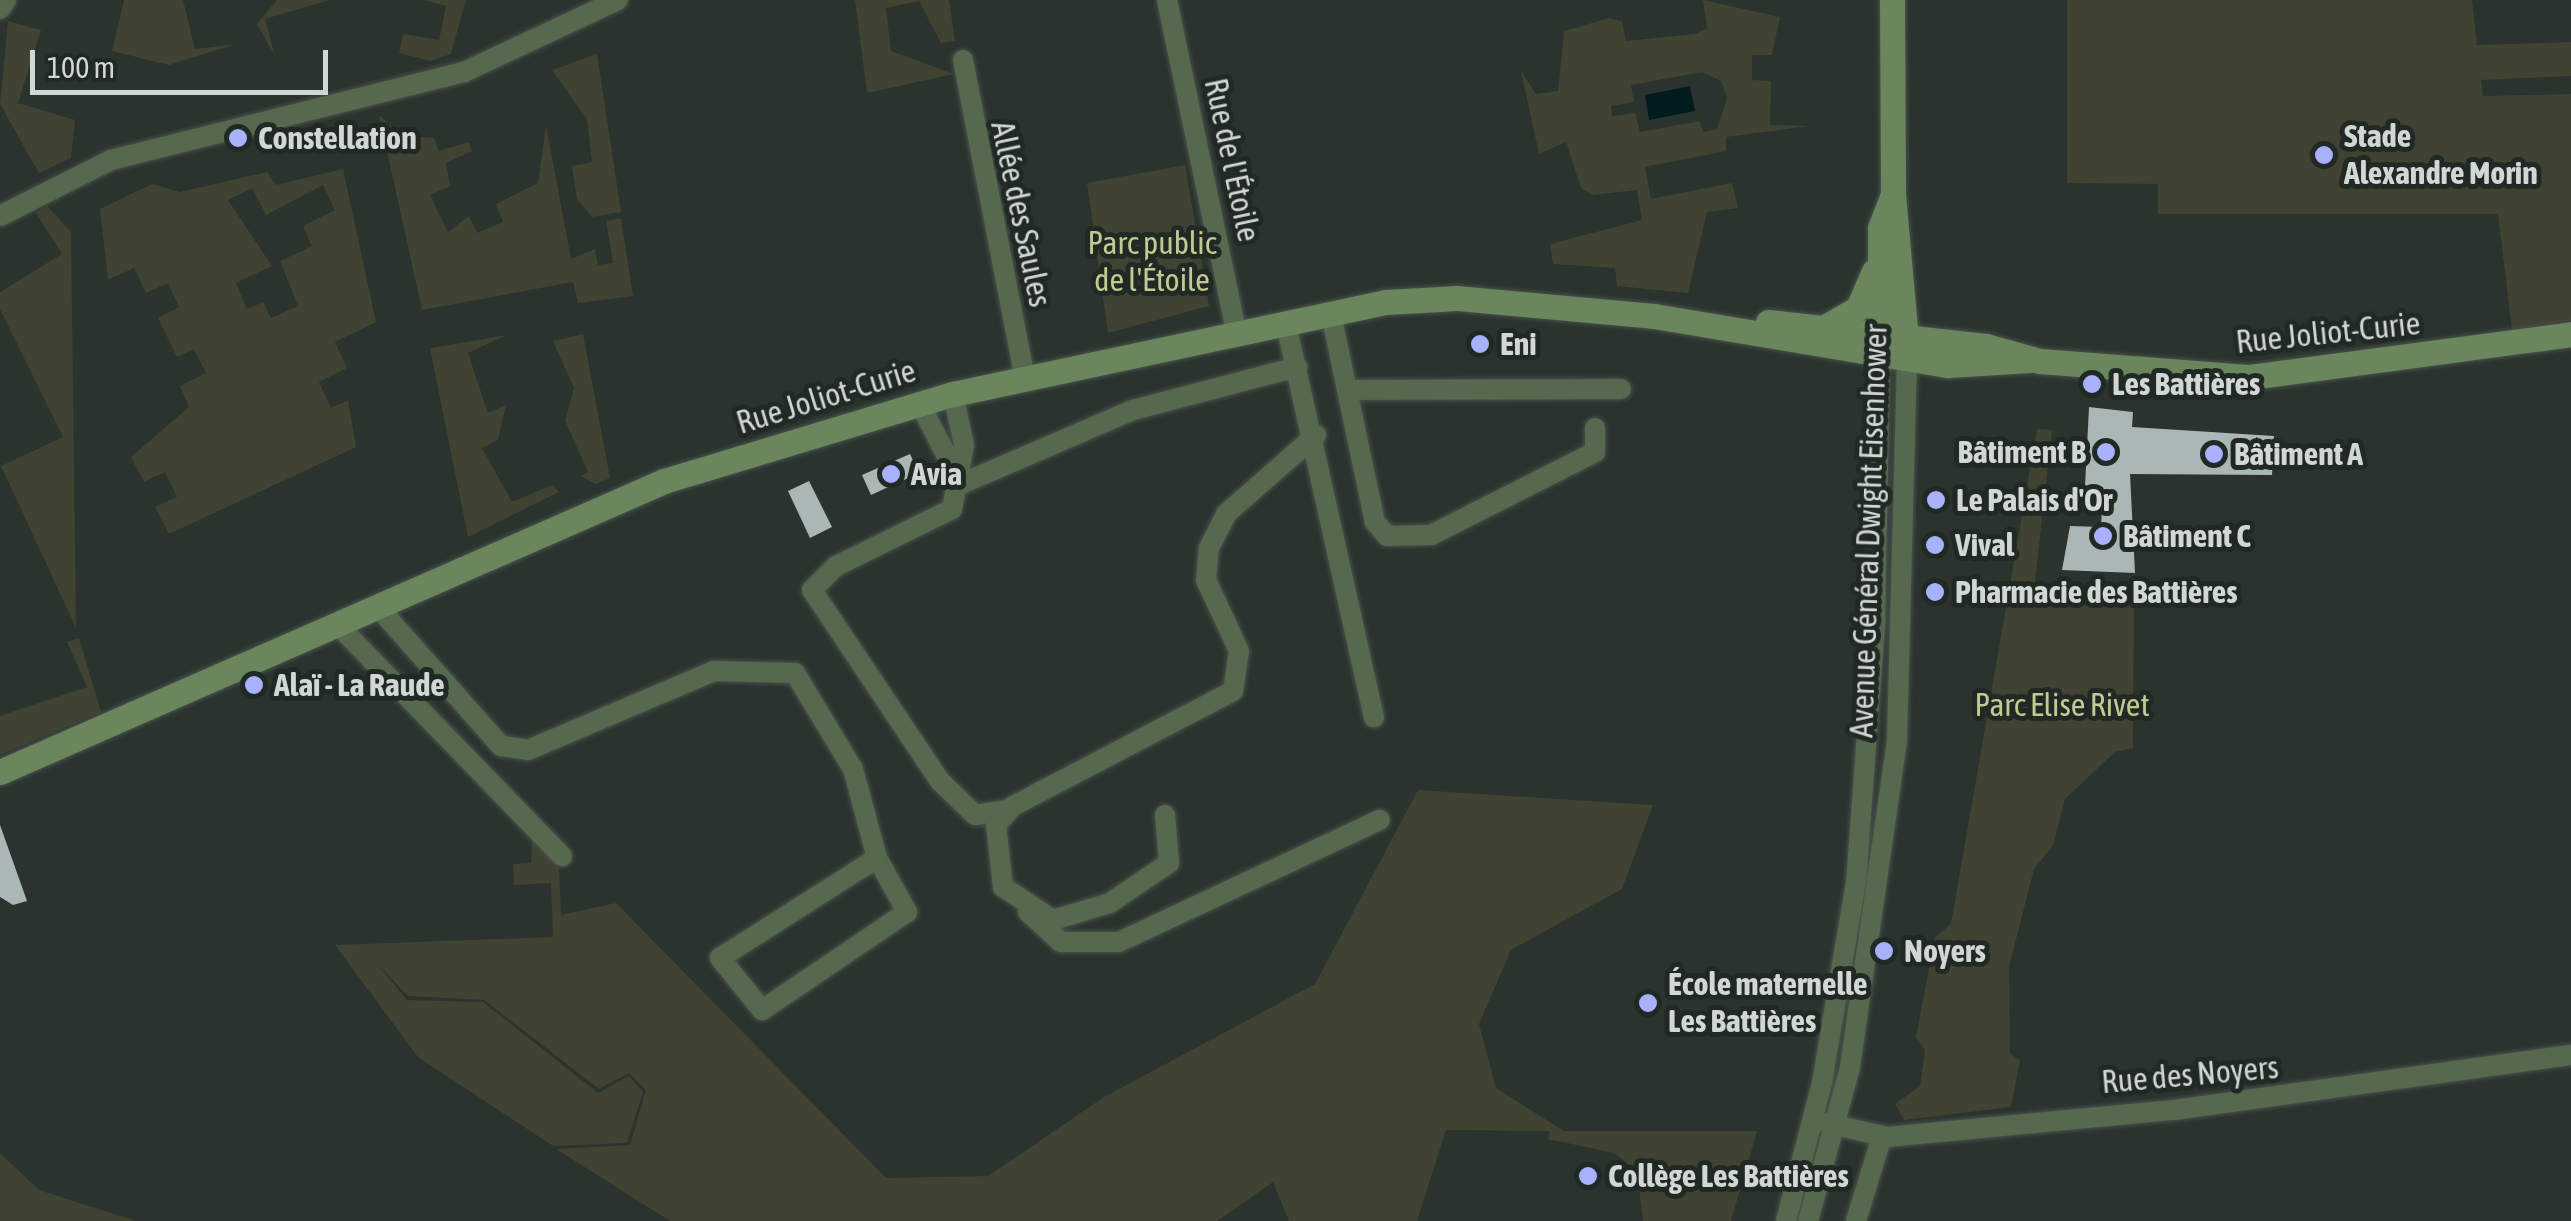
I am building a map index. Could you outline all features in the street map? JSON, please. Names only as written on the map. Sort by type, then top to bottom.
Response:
[{"type":"main road","name":"Avenue Général Dwight Eisenhower","points":[[1892,0],[1893,194],[1907,348]]},
{"type":"main road","name":"Avenue Général Dwight Eisenhower","points":[[1880,344],[1880,252],[1893,194]]},
{"type":"main road","points":[[1825,327],[1868,296],[1880,252]]},
{"type":"main road","name":"Rue Joliot-Curie","points":[[0,772],[664,481],[919,402],[1331,314],[1458,298],[1907,348],[2250,378],[2571,334]]},
{"type":"main road","name":"Rue Joliot-Curie","points":[[1724,325],[1825,327],[1880,344]]},
{"type":"street","points":[[0,10],[6,0]]},
{"type":"street","points":[[0,216],[112,160],[464,72],[618,0]]},
{"type":"street","name":"Rue de l'Étoile","points":[[1167,0],[1238,334]]},
{"type":"street","name":"Allée des Saules","points":[[963,60],[1025,380]]},
{"type":"street","points":[[1331,314],[1375,522],[1406,540],[1595,452],[1595,428]]},
{"type":"street","points":[[1286,324],[1316,435],[1374,717]]},
{"type":"street","name":"Avenue Général Dwight Eisenhower","points":[[1786,1221],[1814,1120],[1856,883],[1874,626],[1880,344]]},
{"type":"street","name":"Avenue Général Dwight Eisenhower","points":[[1808,1221],[1836,1125],[1897,740],[1907,348]]},
{"type":"street","points":[[961,484],[1133,410],[1297,367]]},
{"type":"street","points":[[1348,390],[1621,389]]},
{"type":"street","points":[[953,394],[961,484],[944,519],[836,566],[812,590],[940,782],[974,816],[1012,806],[1232,691],[1239,651],[1206,580],[1209,548],[1226,514],[1316,435]]},
{"type":"street","points":[[919,402],[961,484]]},
{"type":"street","points":[[378,607],[501,746],[528,750],[714,670],[795,673],[853,770],[877,858],[907,912],[762,1010],[720,958],[877,858]]},
{"type":"street","points":[[338,625],[562,856]]},
{"type":"street","points":[[1012,806],[996,825],[994,854],[1003,887],[1061,942],[1119,942],[1380,820]]},
{"type":"street","points":[[1027,910],[1053,920],[1085,912],[1148,879],[1169,864],[1165,816]]},
{"type":"street","name":"Rue des Noyers","points":[[1814,1120],[1882,1136],[2174,1110],[2571,1056]]},
{"type":"street","points":[[1856,1221],[1882,1136]]},
{"type":"green space","points":[[124,0],[183,0],[195,49],[236,44],[169,65],[112,51]]},
{"type":"green space","points":[[277,0],[330,0],[265,19],[275,56],[257,24]]},
{"type":"green space","points":[[424,0],[466,0],[451,54],[430,61],[399,53],[403,34],[439,40],[446,6]]},
{"type":"green space","points":[[855,0],[949,0],[955,41],[941,43],[919,1],[886,8],[891,51],[954,74],[867,93]]},
{"type":"green space","points":[[1703,0],[1780,17],[1772,55],[1752,55],[1752,80],[1771,81],[1770,125],[1810,126],[1726,137],[1726,151],[1645,167],[1651,199],[1732,183],[1738,208],[1707,212],[1688,293],[1617,286],[1615,268],[1553,264],[1550,244],[1642,220],[1637,190],[1592,195],[1581,188],[1566,142],[1539,154],[1521,71],[1536,94],[1558,91],[1564,31],[1609,18],[1622,21],[1626,41],[1695,34],[1707,28]],"holes":[[[1702,72],[1721,81],[1727,98],[1717,129],[1703,132],[1700,121],[1640,132],[1635,113],[1612,116],[1611,106],[1634,102],[1631,85]]]},
{"type":"green space","name":"Stade Alexandre Morin","points":[[2067,0],[2472,0],[2477,45],[2571,42],[2571,76],[2481,80],[2483,96],[2571,94],[2571,320],[2512,330],[2498,214],[2158,214],[2158,184],[2067,183]]},
{"type":"green space","points":[[8,21],[41,30],[18,103],[75,120],[71,158],[39,173],[0,104]]},
{"type":"green space","points":[[597,54],[621,212],[592,217],[577,199],[572,166],[592,162],[587,119],[552,70]]},
{"type":"green space","points":[[379,115],[401,135],[434,138],[439,151],[469,142],[472,151],[446,163],[450,186],[430,195],[448,232],[469,216],[477,233],[503,222],[496,204],[538,183],[546,125],[571,259],[595,249],[598,265],[613,263],[606,221],[621,218],[633,296],[578,303],[573,282],[422,310]]},
{"type":"green space","name":"Parc public de l'Étoile","points":[[1185,165],[1209,306],[1108,333],[1087,183]]},
{"type":"green space","points":[[343,169],[376,322],[335,342],[347,368],[319,382],[331,408],[348,400],[356,447],[169,534],[155,507],[177,497],[165,472],[144,482],[131,457],[189,407],[180,386],[206,373],[194,349],[177,357],[158,318],[179,307],[168,283],[146,293],[134,268],[108,280],[100,209],[152,184],[180,192],[267,172],[276,185]],"holes":[[[323,185],[335,210],[303,226],[312,246],[280,261],[298,306],[271,318],[263,302],[247,309],[236,283],[272,266],[228,200],[252,188],[266,215]]]},
{"type":"green space","points":[[47,206],[71,232],[76,628],[1,466],[63,437],[0,309],[0,292],[62,254],[36,213]]},
{"type":"green space","points":[[583,334],[610,478],[596,484],[580,476],[588,472],[565,421],[574,388],[553,341]]},
{"type":"green space","points":[[507,335],[468,353],[488,413],[506,405],[498,440],[482,448],[512,502],[552,485],[559,492],[468,537],[430,348]]},
{"type":"green space","name":"Parc Elise Rivet","points":[[2037,429],[2052,430],[2033,599],[2134,605],[2133,748],[2115,752],[2065,799],[2053,845],[2034,869],[2009,967],[2010,1054],[2020,1060],[2011,1107],[1904,1120],[1895,1104],[1920,1086],[1925,1050],[1916,1037],[1935,937],[1951,924]]},
{"type":"green space","points":[[79,638],[101,712],[0,755],[0,716],[87,687],[67,642]]},
{"type":"green space","points":[[1418,790],[1653,805],[1622,889],[1511,950],[1479,1024],[1496,1088],[1564,1131],[1757,1131],[1731,1221],[1643,1221],[1637,1171],[1614,1153],[1548,1139],[1550,1131],[1446,1130],[1417,1221],[1289,1221],[1273,1182],[1217,1221],[670,1221],[556,1149],[630,1145],[646,1090],[629,1073],[599,1089],[484,1000],[408,996],[377,964],[407,1000],[483,1002],[598,1093],[629,1076],[643,1092],[627,1143],[553,1146],[418,1057],[335,945],[553,937],[551,883],[514,885],[513,864],[531,863],[532,840],[559,867],[561,915],[616,903],[886,1178],[988,1176],[1104,1097],[1315,984]]},
{"type":"green space","points":[[0,1153],[39,1190],[136,1221],[0,1221]]},
{"type":"water","points":[[1690,86],[1695,111],[1649,120],[1645,95]]},
{"type":"building","points":[[2089,407],[2133,412],[2132,427],[2274,436],[2272,475],[2130,474],[2135,573],[2062,570],[2070,526],[2101,527],[2103,487],[2085,486]]},
{"type":"building","name":"Avia","points":[[910,454],[919,473],[871,495],[862,475]]},
{"type":"building","name":"Avia","points":[[809,481],[832,527],[810,538],[788,491]]},
{"type":"building","points":[[0,825],[27,901],[13,905],[0,897]]},
{"type":"place","name":"Constellation","points":[[238,138]]},
{"type":"place","name":"Stade Alexandre Morin","points":[[2324,155]]},
{"type":"place","name":"Eni","points":[[1480,344]]},
{"type":"place","name":"Les Battières","points":[[2092,384]]},
{"type":"place","name":"Bâtiment B","points":[[2106,452]]},
{"type":"place","name":"Bâtiment A","points":[[2214,454]]},
{"type":"place","name":"Avia","points":[[891,474]]},
{"type":"place","name":"Le Palais d'Or","points":[[1936,500]]},
{"type":"place","name":"Bâtiment C","points":[[2103,536]]},
{"type":"place","name":"Vival","points":[[1935,545]]},
{"type":"place","name":"Pharmacie des Battières","points":[[1935,592]]},
{"type":"place","name":"Alaï - La Raude","points":[[254,685]]},
{"type":"place","name":"Noyers","points":[[1884,951]]},
{"type":"place","name":"École maternelle Les Battières","points":[[1648,1003]]},
{"type":"place","name":"Collège Les Battières","points":[[1588,1176]]}]
